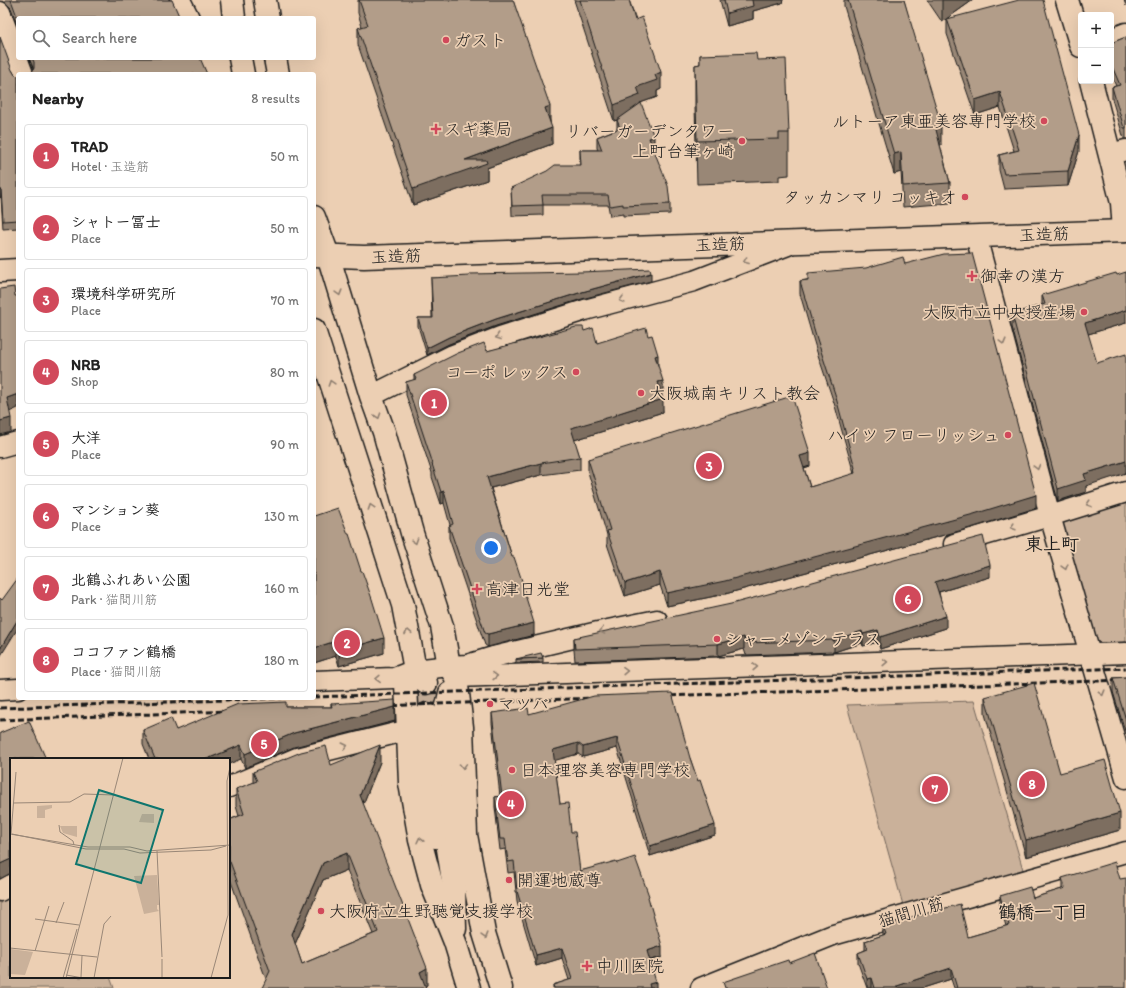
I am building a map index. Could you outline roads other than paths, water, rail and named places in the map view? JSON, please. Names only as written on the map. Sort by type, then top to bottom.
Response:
[{"type":"street","points":[[180,0],[188,16]]},
{"type":"street","points":[[265,0],[268,16]]},
{"type":"street","points":[[1067,0],[1078,36]]},
{"type":"street","points":[[0,12],[16,55]]},
{"type":"street","points":[[1114,38],[1126,33]]},
{"type":"street","points":[[18,60],[22,72]]},
{"type":"street","points":[[240,60],[243,72]]},
{"type":"street","points":[[275,60],[278,72]]},
{"type":"street","points":[[1092,84],[1118,152],[1125,230]]},
{"type":"street","points":[[316,228],[321,255],[384,432],[412,533],[442,626],[452,671],[446,710],[434,725],[410,783],[420,840],[432,885],[455,942],[469,988]]},
{"type":"street","name":"玉造筋","points":[[321,255],[364,257],[1125,230]]},
{"type":"street","points":[[976,236],[1050,516],[1126,778]]},
{"type":"street","points":[[371,396],[454,355],[500,336],[585,310],[694,281],[796,242]]},
{"type":"street","points":[[0,271],[16,270]]},
{"type":"street","points":[[316,340],[403,606],[420,677]]},
{"type":"street","points":[[0,447],[16,443]]},
{"type":"street","points":[[934,550],[1126,492]]},
{"type":"street","points":[[452,671],[493,657],[674,616]]},
{"type":"street","points":[[316,681],[420,677],[452,671],[1126,653]]},
{"type":"street","points":[[420,677],[406,682],[434,725],[466,835],[484,933],[501,988]]},
{"type":"street","points":[[0,690],[16,689]]},
{"type":"street","points":[[230,787],[297,758],[434,725]]},
{"type":"street","points":[[434,725],[446,836],[454,887],[455,942]]},
{"type":"street","name":"猫間川筋","points":[[701,988],[834,934],[1126,852]]},
{"type":"street","points":[[0,891],[10,885]]},
{"type":"tunnel","points":[[426,683],[427,714]]},
{"type":"railway","points":[[316,697],[1126,668]]},
{"type":"railway","points":[[662,696],[1126,680]]},
{"type":"railway","points":[[384,706],[596,698]]},
{"type":"railway","points":[[0,708],[226,700]]},
{"type":"railway","points":[[0,720],[230,711]]},
{"type":"place","name":"ガスト","points":[[446,40]]},
{"type":"place","name":"ルトーア東亜美容専門学校","points":[[1044,121]]},
{"type":"place","name":"スギ薬局","points":[[436,129]]},
{"type":"place","name":"リバーガーデンタワー 上町台筆ヶ崎","points":[[742,141]]},
{"type":"place","name":"タッカンマリ コッキオ","points":[[965,197]]},
{"type":"place","name":"御幸の漢方","points":[[972,276]]},
{"type":"place","name":"大阪市立中央授産場","points":[[1084,312]]},
{"type":"place","name":"コーポ レックス","points":[[576,372]]},
{"type":"place","name":"大阪城南キリスト教会","points":[[641,393]]},
{"type":"place","name":"TRAD","points":[[434,403]]},
{"type":"place","name":"ハイツ フローリッシュ","points":[[1008,435]]},
{"type":"place","name":"環境科学研究所","points":[[709,466]]},
{"type":"place","name":"高津日光堂","points":[[477,589]]},
{"type":"place","name":"マンション葵","points":[[908,599]]},
{"type":"place","name":"シャーメゾン テラス","points":[[717,639]]},
{"type":"place","name":"シャトー冨士","points":[[347,643]]},
{"type":"place","name":"マツバ","points":[[490,704]]},
{"type":"place","name":"大洋","points":[[264,744]]},
{"type":"place","name":"日本理容美容専門学校","points":[[512,770]]},
{"type":"place","name":"ココファン鶴橋","points":[[1032,784]]},
{"type":"place","name":"北鶴ふれあい公園","points":[[935,789]]},
{"type":"place","name":"NRB","points":[[511,804]]},
{"type":"place","name":"開運地蔵尊","points":[[509,880]]},
{"type":"place","name":"大阪府立生野聴覚支援学校","points":[[321,911]]},
{"type":"place","name":"中川医院","points":[[587,966]]},
{"type":"district","name":"東上町","points":[[1052,544]]},
{"type":"district","name":"鶴橋一丁目","points":[[1043,912]]}]
